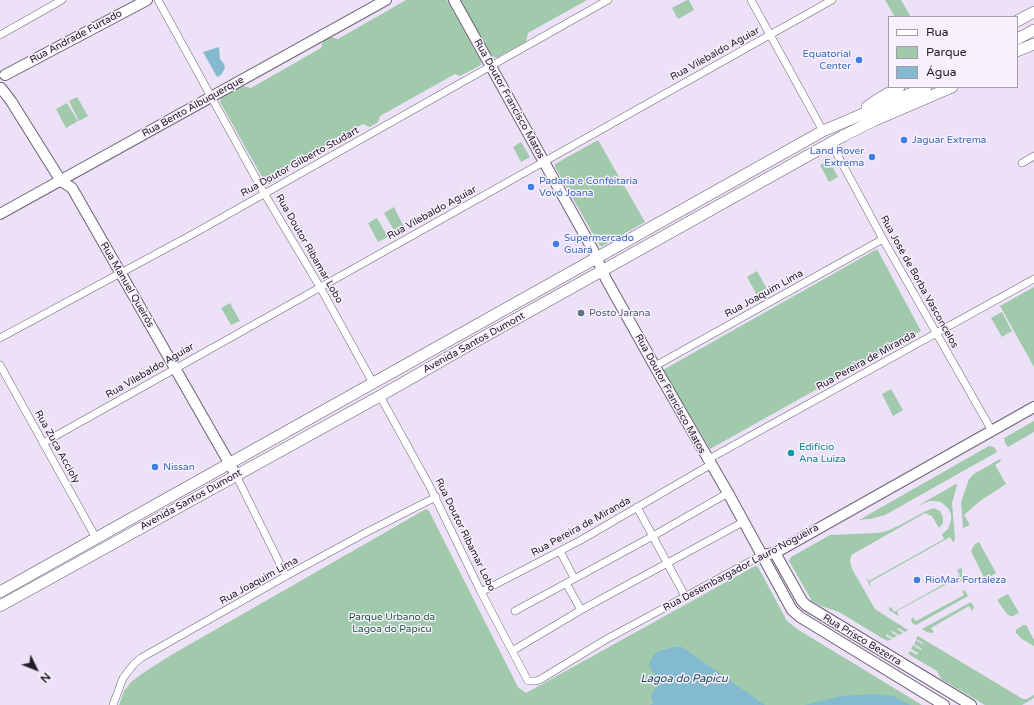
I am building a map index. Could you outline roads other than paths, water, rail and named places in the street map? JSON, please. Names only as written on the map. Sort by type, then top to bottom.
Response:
[{"type":"main road","points":[[1018,20],[1034,12]]},
{"type":"main road","points":[[1018,38],[1034,30]]},
{"type":"main road","points":[[1018,51],[1034,44]]},
{"type":"main road","points":[[860,115],[877,100],[897,88]]},
{"type":"main road","name":"Avenida Santos Dumont","points":[[0,592],[464,331],[824,131],[924,88]]},
{"type":"main road","name":"Avenida Santos Dumont","points":[[0,606],[380,396],[831,143],[873,121],[950,88]]},
{"type":"main road","points":[[705,198],[712,210]]},
{"type":"main road","points":[[482,322],[490,334]]},
{"type":"main road","points":[[464,331],[471,344]]},
{"type":"street","points":[[0,35],[62,0]]},
{"type":"street","name":"Rua Andrade Furtado","points":[[3,74],[147,0]]},
{"type":"street","name":"Rua Doutor Ribamar Lobo","points":[[158,0],[264,193],[320,287],[373,383]]},
{"type":"street","name":"Rua Bento Albuquerque","points":[[0,214],[386,0]]},
{"type":"street","name":"Rua Doutor Francisco Matos","points":[[454,0],[597,258],[602,271],[762,555]]},
{"type":"street","name":"Rua Doutor Gilberto Studart","points":[[0,338],[120,274],[608,0]]},
{"type":"street","points":[[751,0],[824,131]]},
{"type":"street","name":"Rua Vilebaldo Aguiar","points":[[43,443],[832,0]]},
{"type":"street","points":[[3,74],[9,80],[3,88]]},
{"type":"street","name":"Rua Manuel Queirós","points":[[3,88],[60,182],[72,188],[174,369],[236,475]]},
{"type":"street","name":"Rua José de Borba Vasconcelos","points":[[831,143],[883,239],[992,431]]},
{"type":"street","points":[[1022,163],[1034,156]]},
{"type":"street","name":"Rua Joaquim Lima","points":[[655,366],[883,239]]},
{"type":"street","name":"Rua Pereira de Miranda","points":[[481,592],[560,551],[637,507],[709,462],[1034,279]]},
{"type":"street","name":"Rua Zuca Accioly","points":[[0,365],[96,538]]},
{"type":"street","name":"Rua Doutor Ribamar Lobo","points":[[380,396],[436,497],[481,592],[512,651],[528,680],[532,681]]},
{"type":"street","name":"Rua Desembargador Lauro Nogueira","points":[[532,681],[541,679],[605,640],[762,555],[774,553],[1034,407]]},
{"type":"street","points":[[236,475],[286,576]]},
{"type":"street","points":[[515,611],[653,536],[728,493]]},
{"type":"street","name":"Rua Joaquim Lima","points":[[113,705],[123,678],[141,658],[286,576],[436,497]]},
{"type":"street","points":[[637,507],[685,596]]},
{"type":"street","points":[[512,651],[581,610],[743,522]]},
{"type":"street","points":[[560,551],[574,578]]},
{"type":"street","name":"Rua Prisco Bezerra","points":[[774,553],[802,601],[806,605],[972,705]]},
{"type":"street","name":"Rua Prisco Bezerra","points":[[762,555],[795,614],[944,705]]},
{"type":"street","points":[[566,583],[581,610]]},
{"type":"water","points":[[219,47],[220,59],[225,68],[221,75],[217,77],[203,52]]},
{"type":"water","name":"Lagoa do Papicu","points":[[682,647],[765,705],[650,705],[653,703],[651,696],[658,684],[657,678],[650,668],[649,663],[654,654],[662,650]]},
{"type":"water","points":[[876,694],[893,696],[911,705],[805,705],[841,696]]},
{"type":"place","name":"Equatorial Center","points":[[859,60]]},
{"type":"place","name":"Jaguar Extrema","points":[[904,140]]},
{"type":"place","name":"Land Rover Extrema","points":[[872,157]]},
{"type":"place","name":"Padaria e Confeitaria Vovó Joana","points":[[531,187]]},
{"type":"place","name":"Supermercado Guará","points":[[556,244]]},
{"type":"place","name":"Posto Jarana","points":[[581,313]]},
{"type":"place","name":"Edifício Ana Luiza","points":[[791,453]]},
{"type":"place","name":"Nissan","points":[[155,467]]},
{"type":"place","name":"RioMar Fortaleza","points":[[917,580]]},
{"type":"park label","name":"Parque Urbano da Lagoa do Papicu","points":[[392,622]]}]
